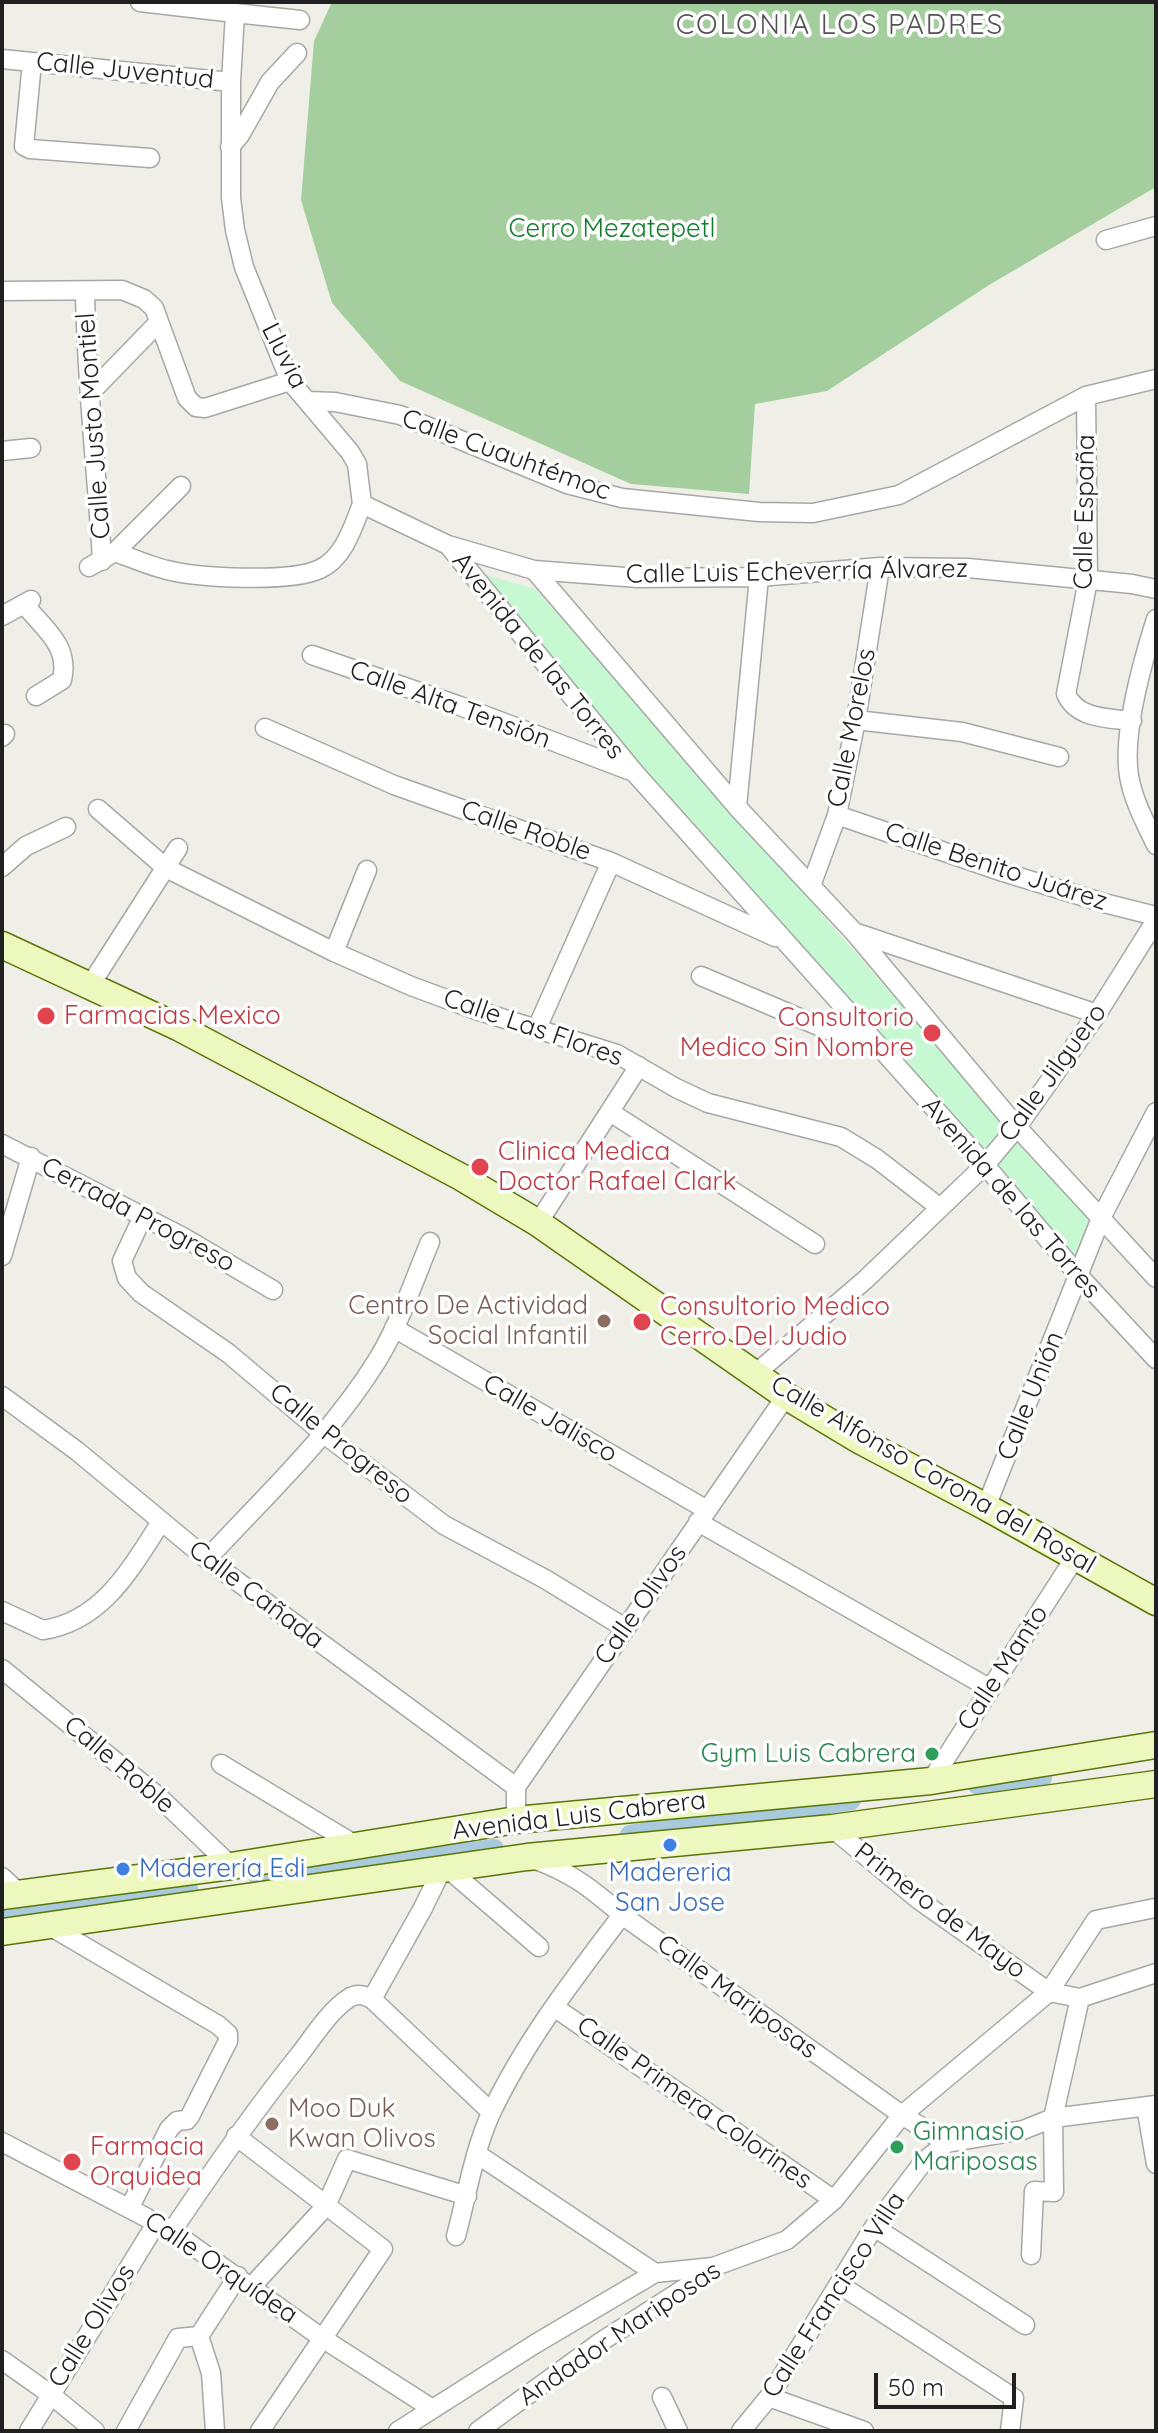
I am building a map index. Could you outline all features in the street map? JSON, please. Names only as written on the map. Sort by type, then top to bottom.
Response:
[{"type":"street","points":[[140,2],[300,20]]},
{"type":"street","points":[[231,82],[235,13]]},
{"type":"street","points":[[230,147],[270,82],[297,53]]},
{"type":"street","name":"Calle Juventud","points":[[2,59],[231,82],[230,147]]},
{"type":"street","points":[[32,62],[24,146],[30,149],[150,158]]},
{"type":"street","name":"Lluvia","points":[[230,147],[235,230],[244,267],[290,381],[357,464],[362,504]]},
{"type":"street","points":[[1106,240],[1156,226]]},
{"type":"street","points":[[2,291],[122,290],[144,299],[154,308],[187,398],[196,407],[205,408],[290,381]]},
{"type":"street","name":"Calle Justo Montiel","points":[[85,291],[102,560]]},
{"type":"street","points":[[90,393],[159,322]]},
{"type":"street","name":"Calle Cuauhtémoc","points":[[308,401],[335,402],[400,415],[567,484],[622,498],[759,512],[813,513],[899,495],[1086,396],[1156,379]]},
{"type":"street","name":"Calle España","points":[[1086,396],[1088,580],[1066,694],[1069,703],[1082,712],[1132,721]]},
{"type":"street","points":[[2,451],[31,448]]},
{"type":"street","points":[[102,560],[181,486]]},
{"type":"street","points":[[102,560],[189,574],[272,579],[320,570],[340,553],[362,504],[448,545]]},
{"type":"street","name":"Avenida de las Torres","points":[[448,545],[534,570],[737,807],[853,931],[1017,1127],[1156,1278]]},
{"type":"street","name":"Avenida de las Torres","points":[[448,545],[634,772],[1156,1359]]},
{"type":"street","name":"Calle Luis Echeverría Álvarez","points":[[534,570],[638,578],[759,577],[880,567],[968,568],[1156,589]]},
{"type":"street","name":"Calle Morelos","points":[[811,886],[837,815],[856,720],[880,567]]},
{"type":"street","points":[[737,807],[759,577]]},
{"type":"street","points":[[2,616],[27,602],[64,655],[62,680],[36,696]]},
{"type":"street","points":[[1156,619],[1140,675],[1128,753],[1129,777],[1156,845]]},
{"type":"street","name":"Calle Alta Tensión","points":[[312,655],[460,706],[634,772]]},
{"type":"street","points":[[856,720],[962,732],[1059,757]]},
{"type":"street","name":"Calle Roble","points":[[265,728],[394,785],[611,862],[784,941]]},
{"type":"street","name":"Calle Las Flores","points":[[98,809],[166,868],[334,952],[411,986],[617,1054],[708,1103],[841,1137],[877,1159],[939,1207]]},
{"type":"street","name":"Calle Benito Juárez","points":[[837,815],[1017,876],[1156,918]]},
{"type":"street","points":[[2,867],[26,846],[66,827]]},
{"type":"street","points":[[91,984],[178,848]]},
{"type":"street","points":[[537,1028],[611,862]]},
{"type":"street","points":[[334,952],[367,870]]},
{"type":"street","name":"Calle Jilguero","points":[[755,1374],[865,1280],[985,1165],[1017,1127],[1097,1014],[1156,918]]},
{"type":"street","points":[[853,931],[1097,1014]]},
{"type":"street","name":"Calle Alfonso Corona del Rosal","points":[[2,945],[178,1027],[421,1156],[538,1223],[786,1396],[861,1441],[1156,1602]]},
{"type":"street","points":[[701,976],[828,1030],[876,1046]]},
{"type":"street","points":[[538,1223],[639,1066]]},
{"type":"street","points":[[610,1112],[815,1244]]},
{"type":"street","name":"Calle Unión","points":[[986,1507],[1101,1218],[1156,1112]]},
{"type":"street","name":"Cerrada Progreso","points":[[2,1144],[143,1216],[273,1290]]},
{"type":"street","points":[[2,1256],[31,1157]]},
{"type":"street","name":"Calle Progreso","points":[[143,1216],[122,1261],[124,1271],[133,1284],[228,1353],[324,1434],[444,1525],[545,1579],[625,1628]]},
{"type":"street","points":[[207,1559],[324,1434],[362,1384],[394,1328],[430,1242]]},
{"type":"street","name":"Calle Jalisco","points":[[394,1328],[989,1688]]},
{"type":"street","name":"Calle Cañada","points":[[2,1396],[77,1451],[207,1559],[516,1787]]},
{"type":"street","name":"Calle Olivos","points":[[516,1787],[786,1396]]},
{"type":"street","points":[[2,1611],[43,1630],[80,1616],[114,1591],[161,1522]]},
{"type":"street","name":"Calle Manto","points":[[931,1781],[1076,1556]]},
{"type":"street","name":"Calle Roble","points":[[2,1669],[160,1798],[231,1866]]},
{"type":"street","name":"Avenida Luis Cabrera","points":[[8,1889],[205,1870],[516,1820],[931,1781],[1156,1745]]},
{"type":"street","points":[[1048,1760],[1059,1797]]},
{"type":"street","points":[[221,1764],[357,1846]]},
{"type":"street","name":"Avenida Luis Cabrera","points":[[2,1932],[527,1857],[832,1828],[1156,1784]]},
{"type":"street","points":[[516,1787],[516,1820]]},
{"type":"street","name":"Primero de Mayo","points":[[832,1828],[919,1900],[1049,1992]]},
{"type":"street","name":"Calle Mariposas","points":[[527,1857],[568,1873],[902,2115],[947,2143]]},
{"type":"street","points":[[231,1866],[248,1877],[250,1886],[244,1896]]},
{"type":"street","points":[[491,2112],[372,1999],[445,1868],[539,1947]]},
{"type":"street","points":[[205,1870],[197,1877],[195,1888],[205,1903]]},
{"type":"street","name":"Andador Mariposas","points":[[478,2431],[504,2423],[602,2341],[713,2267],[787,2240],[834,2200],[902,2115],[1049,1992],[1096,1920],[1155,1908]]},
{"type":"street","points":[[456,2236],[491,2112],[554,2007],[622,1915]]},
{"type":"street","points":[[48,1925],[218,2025],[228,2034],[228,2041],[190,2116],[187,2120],[177,2121],[169,2129],[130,2207]]},
{"type":"street","points":[[1049,1992],[1080,1998],[1156,1973]]},
{"type":"street","name":"Calle Olivos","points":[[29,2431],[50,2394],[165,2226],[236,2136],[339,2007],[352,1996],[364,1995],[372,1999]]},
{"type":"street","points":[[1031,2255],[1034,2191],[1054,2192],[1053,2118],[1080,1998]]},
{"type":"street","name":"Calle Primera Colorines","points":[[554,2007],[834,2200]]},
{"type":"street","points":[[947,2143],[1023,2130],[1053,2118],[1151,2106],[1156,2164]]},
{"type":"street","points":[[236,2136],[383,2249],[260,2431]]},
{"type":"street","name":"Calle Orquídea","points":[[2,2142],[165,2226],[322,2338],[431,2408]]},
{"type":"street","name":"Calle Francisco Villa","points":[[741,2431],[769,2397],[874,2227],[924,2161],[947,2143]]},
{"type":"street","points":[[477,2154],[655,2273],[713,2267]]},
{"type":"street","points":[[126,2431],[178,2338],[199,2336],[245,2281],[326,2206],[347,2159],[467,2196]]},
{"type":"street","points":[[874,2227],[1025,2325]]},
{"type":"street","name":"Andador Mariposas","points":[[401,2430],[431,2408],[655,2273]]},
{"type":"street","points":[[840,2285],[1014,2398],[1010,2431]]},
{"type":"street","points":[[199,2336],[211,2373],[215,2431]]},
{"type":"street","points":[[2,2360],[95,2431]]},
{"type":"street","points":[[662,2397],[678,2431]]},
{"type":"street","points":[[769,2397],[864,2431]]},
{"type":"green space","name":"Cerro Mezatepetl","points":[[332,2],[1156,2],[1156,187],[989,285],[827,391],[755,404],[749,494],[631,484],[400,381],[332,303],[301,200],[314,41]]},
{"type":"green space","points":[[465,569],[536,589],[1008,1126],[987,1158]]},
{"type":"green space","points":[[1017,1136],[1096,1223],[1080,1269],[993,1167]]},
{"type":"waterway","points":[[978,1785],[1042,1778]]},
{"type":"waterway","points":[[630,1835],[851,1800]]},
{"type":"waterway","points":[[259,1879],[494,1849]]},
{"type":"waterway","points":[[2,1914],[188,1889]]},
{"type":"place","name":"Farmacias Mexico","points":[[46,1016]]},
{"type":"place","name":"Consultorio Medico Sin Nombre","points":[[932,1033]]},
{"type":"place","name":"Clinica Medica Doctor Rafael Clark","points":[[480,1167]]},
{"type":"place","name":"Centro De Actividad Social Infantil","points":[[604,1321]]},
{"type":"place","name":"Consultorio Medico Cerro Del Judio","points":[[642,1322]]},
{"type":"place","name":"Gym Luis Cabrera","points":[[932,1754]]},
{"type":"place","name":"Madereria San Jose","points":[[670,1845]]},
{"type":"place","name":"Maderería Edi","points":[[123,1869]]},
{"type":"place","name":"Moo Duk Kwan Olivos","points":[[272,2124]]},
{"type":"place","name":"Gimnasio Mariposas","points":[[897,2147]]},
{"type":"place","name":"Farmacia Orquidea","points":[[72,2162]]},
{"type":"district","name":"COLONIA LOS PADRES","points":[[840,26]]}]
